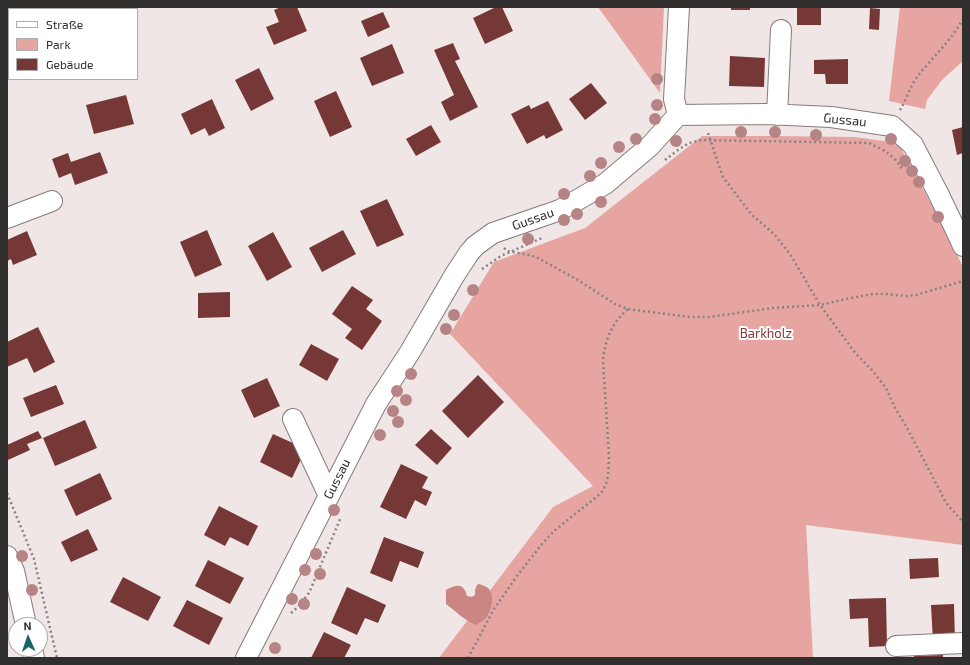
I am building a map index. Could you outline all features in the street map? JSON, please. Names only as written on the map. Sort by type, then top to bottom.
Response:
[{"type":"street","points":[[678,115],[674,99],[679,7]]},
{"type":"street","points":[[777,115],[781,30]]},
{"type":"street","name":"Gussau","points":[[246,658],[376,404],[410,352],[454,276],[475,246],[493,234],[560,210],[605,184],[650,146],[678,115],[777,115],[831,117],[892,126]]},
{"type":"street","points":[[892,126],[913,145],[963,246]]},
{"type":"street","points":[[7,218],[52,201]]},
{"type":"street","points":[[293,419],[329,496]]},
{"type":"street","points":[[7,556],[14,571],[24,617]]},
{"type":"street","points":[[896,646],[963,643]]},
{"type":"path","points":[[892,126],[916,78],[958,29],[963,19]]},
{"type":"path","points":[[702,115],[723,177],[751,214],[774,234],[790,254],[820,305],[856,354],[872,370],[886,388],[895,408],[946,503],[963,522]]},
{"type":"path","points":[[660,164],[689,143],[702,140],[869,143],[885,150],[897,161],[904,173]]},
{"type":"path","points":[[493,234],[507,251],[538,258],[578,280],[615,304],[628,309],[674,315],[709,317],[762,309],[820,305],[873,294],[907,296],[916,295],[963,281]]},
{"type":"path","points":[[478,272],[501,256],[546,236]]},
{"type":"path","points":[[468,658],[494,609],[542,544],[562,524],[603,491],[608,472],[609,456],[603,360],[604,347],[615,324],[622,314],[628,309]]},
{"type":"path","points":[[287,617],[298,607],[308,593],[343,513]]},
{"type":"green space","points":[[598,7],[664,7],[660,93]]},
{"type":"green space","points":[[900,7],[963,7],[963,61],[942,80],[927,100],[925,109],[889,101]]},
{"type":"green space","name":"Barkholz","points":[[702,136],[855,137],[898,143],[947,233],[963,267],[963,545],[806,525],[813,658],[439,658],[553,507],[593,486],[450,334],[494,262],[585,228]]},
{"type":"shaded area","points":[[479,584],[485,586],[490,591],[492,596],[492,605],[487,617],[476,625],[463,618],[446,604],[446,590],[459,586],[464,589],[467,596],[472,597],[475,595],[475,590]]},
{"type":"building","points":[[53,7],[79,7],[79,8]]},
{"type":"building","points":[[281,7],[297,7],[307,31],[274,45],[266,27],[279,22],[274,10]]},
{"type":"building","points":[[496,7],[502,7],[513,31],[485,44],[473,18]]},
{"type":"building","points":[[731,7],[750,7],[750,10],[731,10]]},
{"type":"building","points":[[797,7],[821,7],[821,25],[797,25]]},
{"type":"building","points":[[870,8],[880,9],[879,30],[869,29]]},
{"type":"building","points":[[383,12],[390,27],[368,37],[361,21]]},
{"type":"building","points":[[453,43],[460,59],[455,61],[478,107],[450,121],[441,102],[454,95],[434,50]]},
{"type":"building","points":[[392,44],[404,73],[372,86],[360,58]]},
{"type":"building","points":[[730,56],[765,58],[764,87],[729,86]]},
{"type":"building","points":[[848,59],[848,84],[826,84],[825,74],[814,74],[814,60]]},
{"type":"building","points":[[259,68],[274,99],[251,111],[235,80]]},
{"type":"building","points":[[591,83],[607,103],[585,120],[569,99]]},
{"type":"building","points":[[336,91],[352,127],[330,137],[314,101]]},
{"type":"building","points":[[126,95],[134,124],[94,134],[86,105]]},
{"type":"building","points":[[212,99],[225,128],[209,136],[205,128],[191,135],[181,114]]},
{"type":"building","points":[[548,101],[563,130],[546,139],[544,135],[527,144],[511,114],[529,105],[531,109]]},
{"type":"building","points":[[431,125],[441,142],[416,156],[406,139]]},
{"type":"building","points":[[963,127],[963,153],[957,155],[952,130]]},
{"type":"building","points":[[100,152],[108,173],[75,185],[71,173],[59,178],[52,159],[68,153],[71,162]]},
{"type":"building","points":[[387,199],[404,235],[377,247],[360,211]]},
{"type":"building","points":[[207,230],[222,265],[195,277],[180,242]]},
{"type":"building","points":[[343,230],[356,254],[322,272],[309,248]]},
{"type":"building","points":[[27,231],[37,255],[13,265],[11,259],[7,261],[7,240]]},
{"type":"building","points":[[273,232],[292,267],[267,281],[248,246]]},
{"type":"building","points":[[352,286],[373,300],[366,309],[382,321],[362,350],[345,338],[352,329],[332,314]]},
{"type":"building","points":[[230,292],[230,317],[198,318],[198,293]]},
{"type":"building","points":[[38,327],[55,362],[34,373],[27,358],[7,367],[7,342]]},
{"type":"building","points":[[311,344],[339,359],[327,381],[299,365]]},
{"type":"building","points":[[478,375],[504,402],[468,438],[442,411]]},
{"type":"building","points":[[267,378],[280,406],[254,418],[241,390]]},
{"type":"building","points":[[56,385],[64,404],[31,417],[23,398]]},
{"type":"building","points":[[85,420],[97,448],[55,466],[43,438]]},
{"type":"building","points":[[431,429],[452,448],[437,465],[415,445]]},
{"type":"building","points":[[38,431],[42,438],[27,444],[30,450],[8,460],[7,445]]},
{"type":"building","points":[[273,434],[306,449],[292,478],[260,462]]},
{"type":"building","points":[[401,464],[428,477],[422,488],[432,492],[426,506],[415,500],[406,519],[380,507]]},
{"type":"building","points":[[100,473],[112,499],[76,516],[64,490]]},
{"type":"building","points":[[219,506],[258,526],[248,546],[230,537],[225,546],[204,535]]},
{"type":"building","points":[[88,529],[98,550],[71,562],[61,542]]},
{"type":"building","points":[[384,537],[424,552],[418,568],[400,561],[392,582],[370,573]]},
{"type":"building","points":[[938,558],[939,577],[910,579],[909,559]]},
{"type":"building","points":[[208,560],[244,578],[230,604],[195,586]]},
{"type":"building","points":[[123,577],[161,597],[148,621],[110,602]]},
{"type":"building","points":[[347,587],[386,605],[378,623],[365,618],[357,635],[331,623]]},
{"type":"building","points":[[886,598],[887,646],[869,647],[868,618],[850,619],[849,599]]},
{"type":"building","points":[[187,600],[223,618],[209,645],[173,626]]},
{"type":"building","points":[[954,604],[955,641],[933,642],[931,605]]},
{"type":"building","points":[[324,632],[351,645],[344,658],[311,658]]},
{"type":"building","points":[[943,655],[943,658],[914,658],[914,656]]}]
